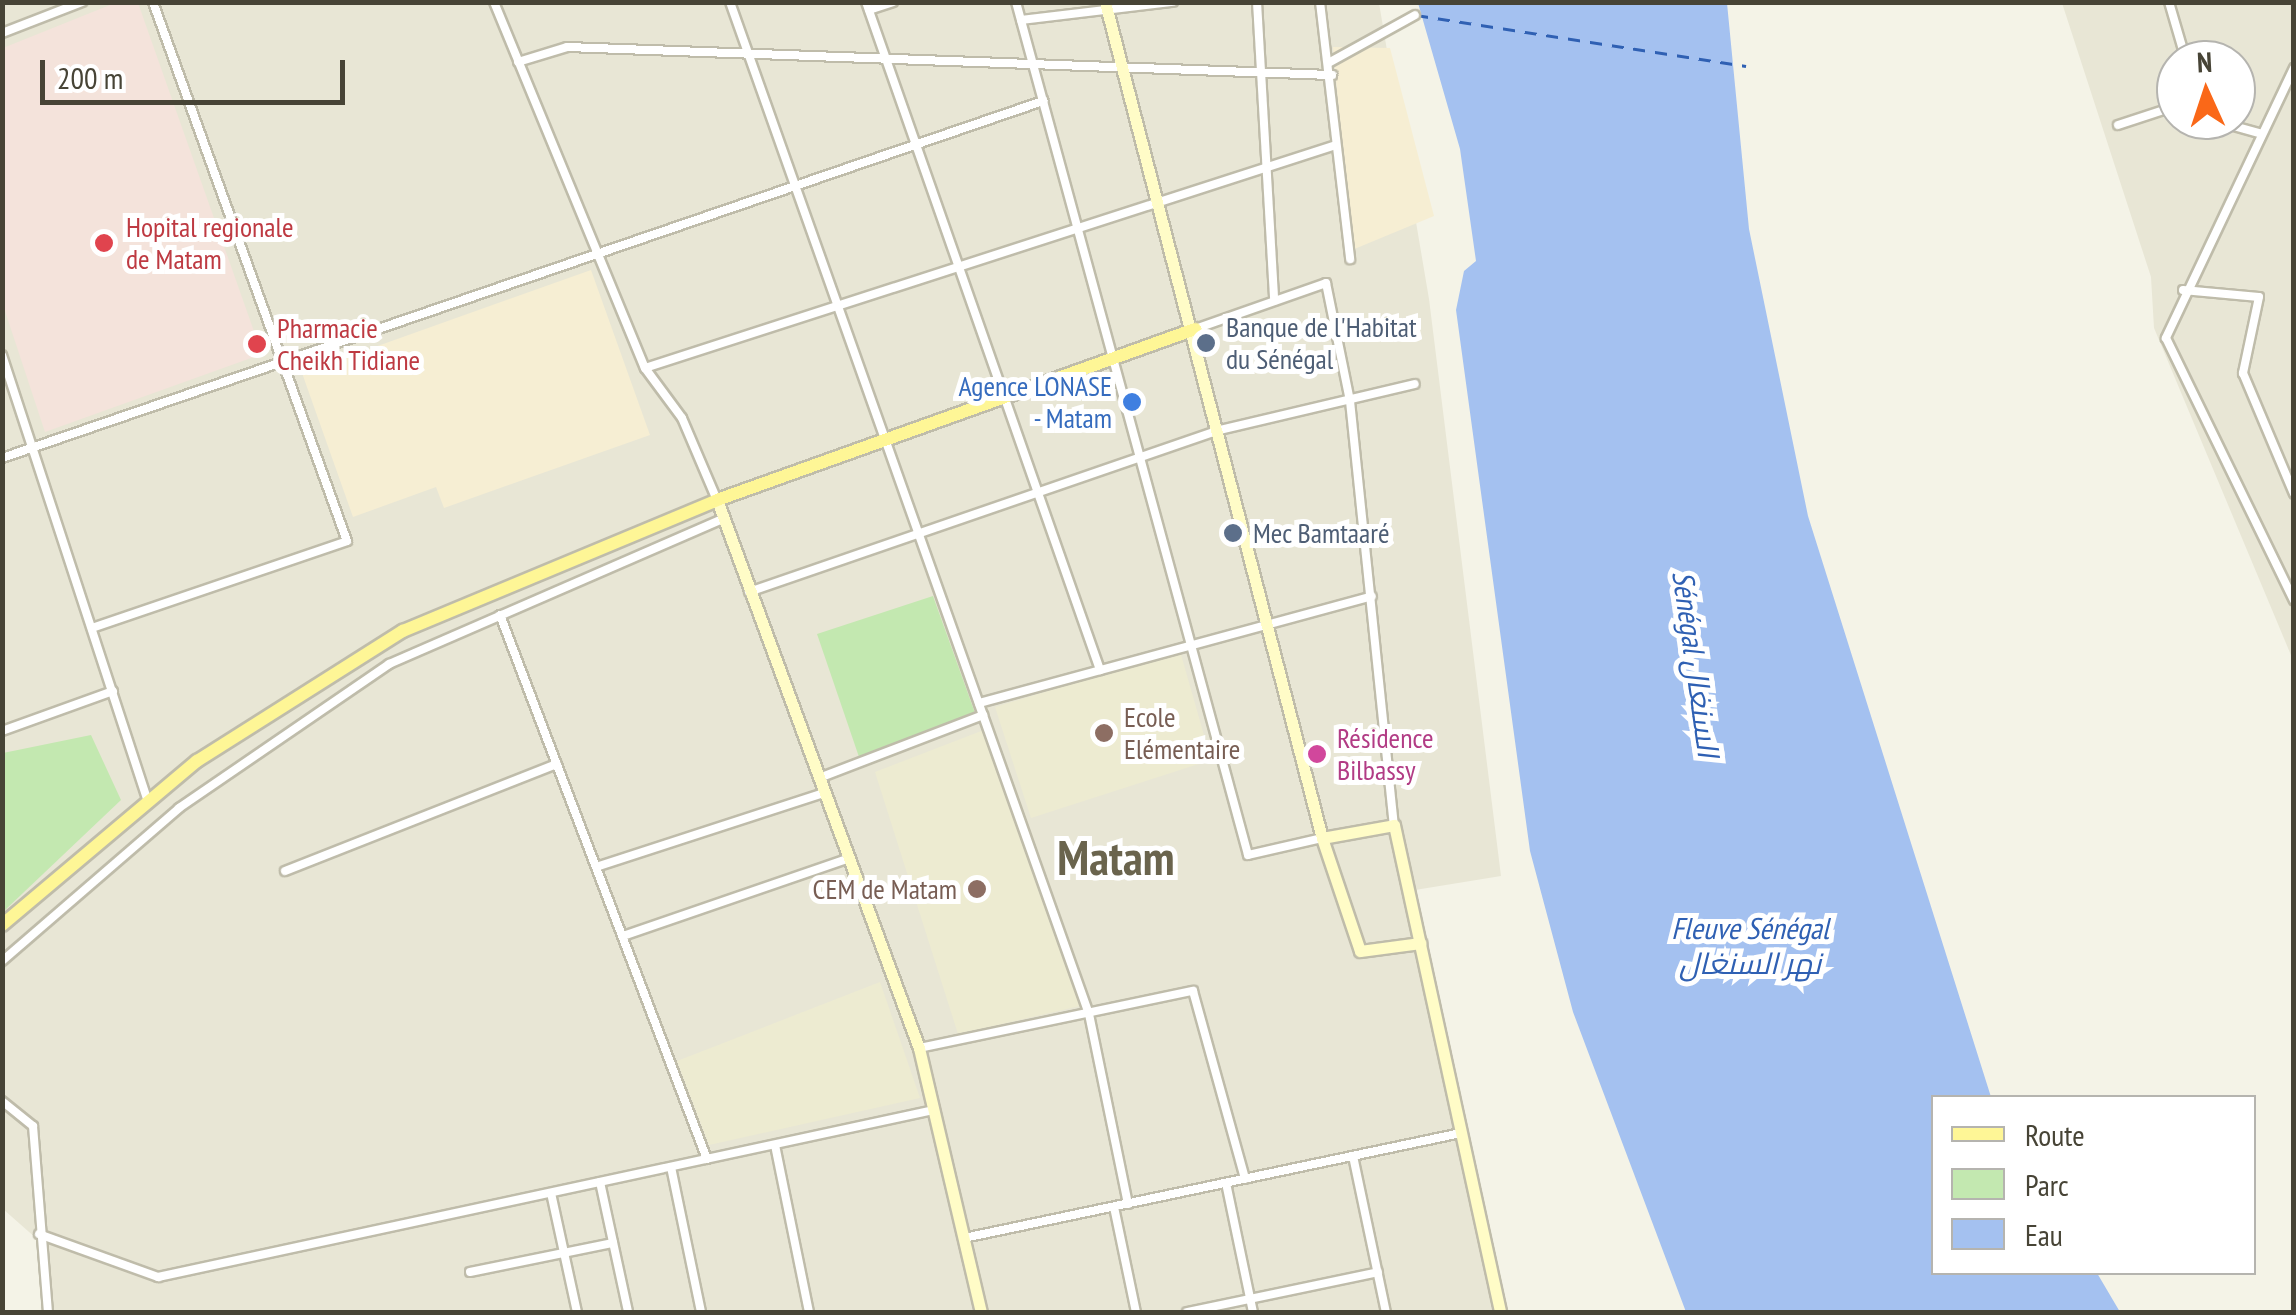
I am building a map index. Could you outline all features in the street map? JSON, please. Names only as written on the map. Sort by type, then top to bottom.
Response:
[{"type":"main road","points":[[1106,5],[1195,329],[1322,838],[1360,951],[1420,943]]},
{"type":"main road","points":[[2,925],[147,798],[403,631],[717,500],[1195,329]]},
{"type":"main road","points":[[717,500],[815,780],[919,1048],[982,1312]]},
{"type":"main road","points":[[1322,838],[1394,825],[1500,1312]]},
{"type":"street","points":[[2,34],[82,2]]},
{"type":"street","points":[[92,628],[347,540],[153,2]]},
{"type":"street","points":[[730,2],[1089,1014],[1128,1204]]},
{"type":"street","points":[[893,2],[868,6],[1100,670]]},
{"type":"street","points":[[1016,2],[1248,855],[1322,838]]},
{"type":"street","points":[[1021,20],[1106,5],[1173,2]]},
{"type":"street","points":[[1258,2],[1263,167],[1274,301]]},
{"type":"street","points":[[1320,2],[1332,75],[1350,259]]},
{"type":"street","points":[[2169,2],[2180,40]]},
{"type":"street","points":[[495,3],[645,368],[682,418],[717,500]]},
{"type":"street","points":[[1330,62],[1416,15]]},
{"type":"street","points":[[518,62],[566,47],[1332,75]]},
{"type":"street","points":[[2294,68],[2258,133],[2166,326],[2168,351],[2294,602]]},
{"type":"street","points":[[2,458],[1043,101]]},
{"type":"street","points":[[2118,126],[2156,113]]},
{"type":"street","points":[[645,368],[1336,144]]},
{"type":"street","points":[[1195,329],[1326,283],[1350,401],[1394,825]]},
{"type":"street","points":[[2184,290],[2259,297],[2243,372],[2294,494]]},
{"type":"street","points":[[2,354],[147,798]]},
{"type":"street","points":[[749,592],[1220,430],[1414,384]]},
{"type":"street","points":[[2,961],[179,808],[413,653],[723,519]]},
{"type":"street","points":[[979,703],[1372,596]]},
{"type":"street","points":[[500,615],[706,1159]]},
{"type":"street","points":[[403,631],[413,653]]},
{"type":"street","points":[[2,731],[112,691]]},
{"type":"street","points":[[815,780],[983,714]]},
{"type":"street","points":[[285,870],[557,764]]},
{"type":"street","points":[[596,866],[821,794]]},
{"type":"street","points":[[622,936],[846,859]]},
{"type":"street","points":[[919,1048],[1193,991],[1244,1179]]},
{"type":"street","points":[[2,1100],[33,1126],[48,1312]]},
{"type":"street","points":[[39,1234],[158,1277],[934,1110]]},
{"type":"street","points":[[964,1238],[1461,1132]]},
{"type":"street","points":[[774,1144],[809,1312]]},
{"type":"street","points":[[1353,1156],[1386,1312]]},
{"type":"street","points":[[671,1167],[701,1312]]},
{"type":"street","points":[[600,1182],[628,1312]]},
{"type":"street","points":[[1226,1183],[1254,1312]]},
{"type":"street","points":[[550,1193],[577,1312]]},
{"type":"street","points":[[1114,1207],[1136,1312]]},
{"type":"street","points":[[470,1272],[613,1243]]},
{"type":"street","points":[[1188,1312],[1378,1272]]},
{"type":"shaded area","points":[[3,3],[1379,3],[1429,299],[1501,876],[1415,890],[1508,1312],[50,1312],[37,1239],[3,1209]]},
{"type":"shaded area","points":[[115,3],[138,3],[262,354],[45,432],[3,305],[3,48]]},
{"type":"shaded area","points":[[2062,3],[2293,3],[2293,660],[2154,328],[2151,277]]},
{"type":"shaded area","points":[[1333,47],[1390,48],[1434,216],[1352,250]]},
{"type":"shaded area","points":[[591,270],[650,435],[444,508],[436,487],[353,517],[302,373]]},
{"type":"shaded area","name":"Ecole Elémentaire","points":[[1180,651],[1211,760],[1031,818],[995,707]]},
{"type":"shaded area","name":"CEM de Matam","points":[[989,728],[1080,1006],[958,1034],[875,772]]},
{"type":"shaded area","points":[[880,982],[920,1098],[709,1145],[677,1061]]},
{"type":"green space","points":[[933,596],[975,713],[859,757],[817,634]]},
{"type":"green space","points":[[91,735],[121,800],[3,912],[3,753]]},
{"type":"water","name":"Fleuve Sénégal نهر السنغال","points":[[1418,3],[1727,3],[1749,229],[1808,516],[1990,1095],[1931,1095],[1931,1275],[2098,1275],[2120,1312],[1686,1312],[1573,1012],[1530,851],[1456,310],[1464,271],[1476,261],[1460,149]]},
{"type":"ferry route","points":[[1416,15],[1746,66]]},
{"type":"place","name":"Hopital regionale de Matam","points":[[104,243]]},
{"type":"place","name":"Banque de l'Habitat du Sénégal","points":[[1206,343]]},
{"type":"place","name":"Pharmacie Cheikh Tidiane","points":[[257,344]]},
{"type":"place","name":"Agence LONASE - Matam","points":[[1132,402]]},
{"type":"place","name":"Mec Bamtaaré","points":[[1233,533]]},
{"type":"place","name":"Ecole Elémentaire","points":[[1104,733]]},
{"type":"place","name":"Résidence Bilbassy","points":[[1317,754]]},
{"type":"place","name":"CEM de Matam","points":[[977,889]]},
{"type":"district","name":"Matam","points":[[1116,858]]},
{"type":"water label","name":"Sénégal السنغال","points":[[1696,664]]}]
